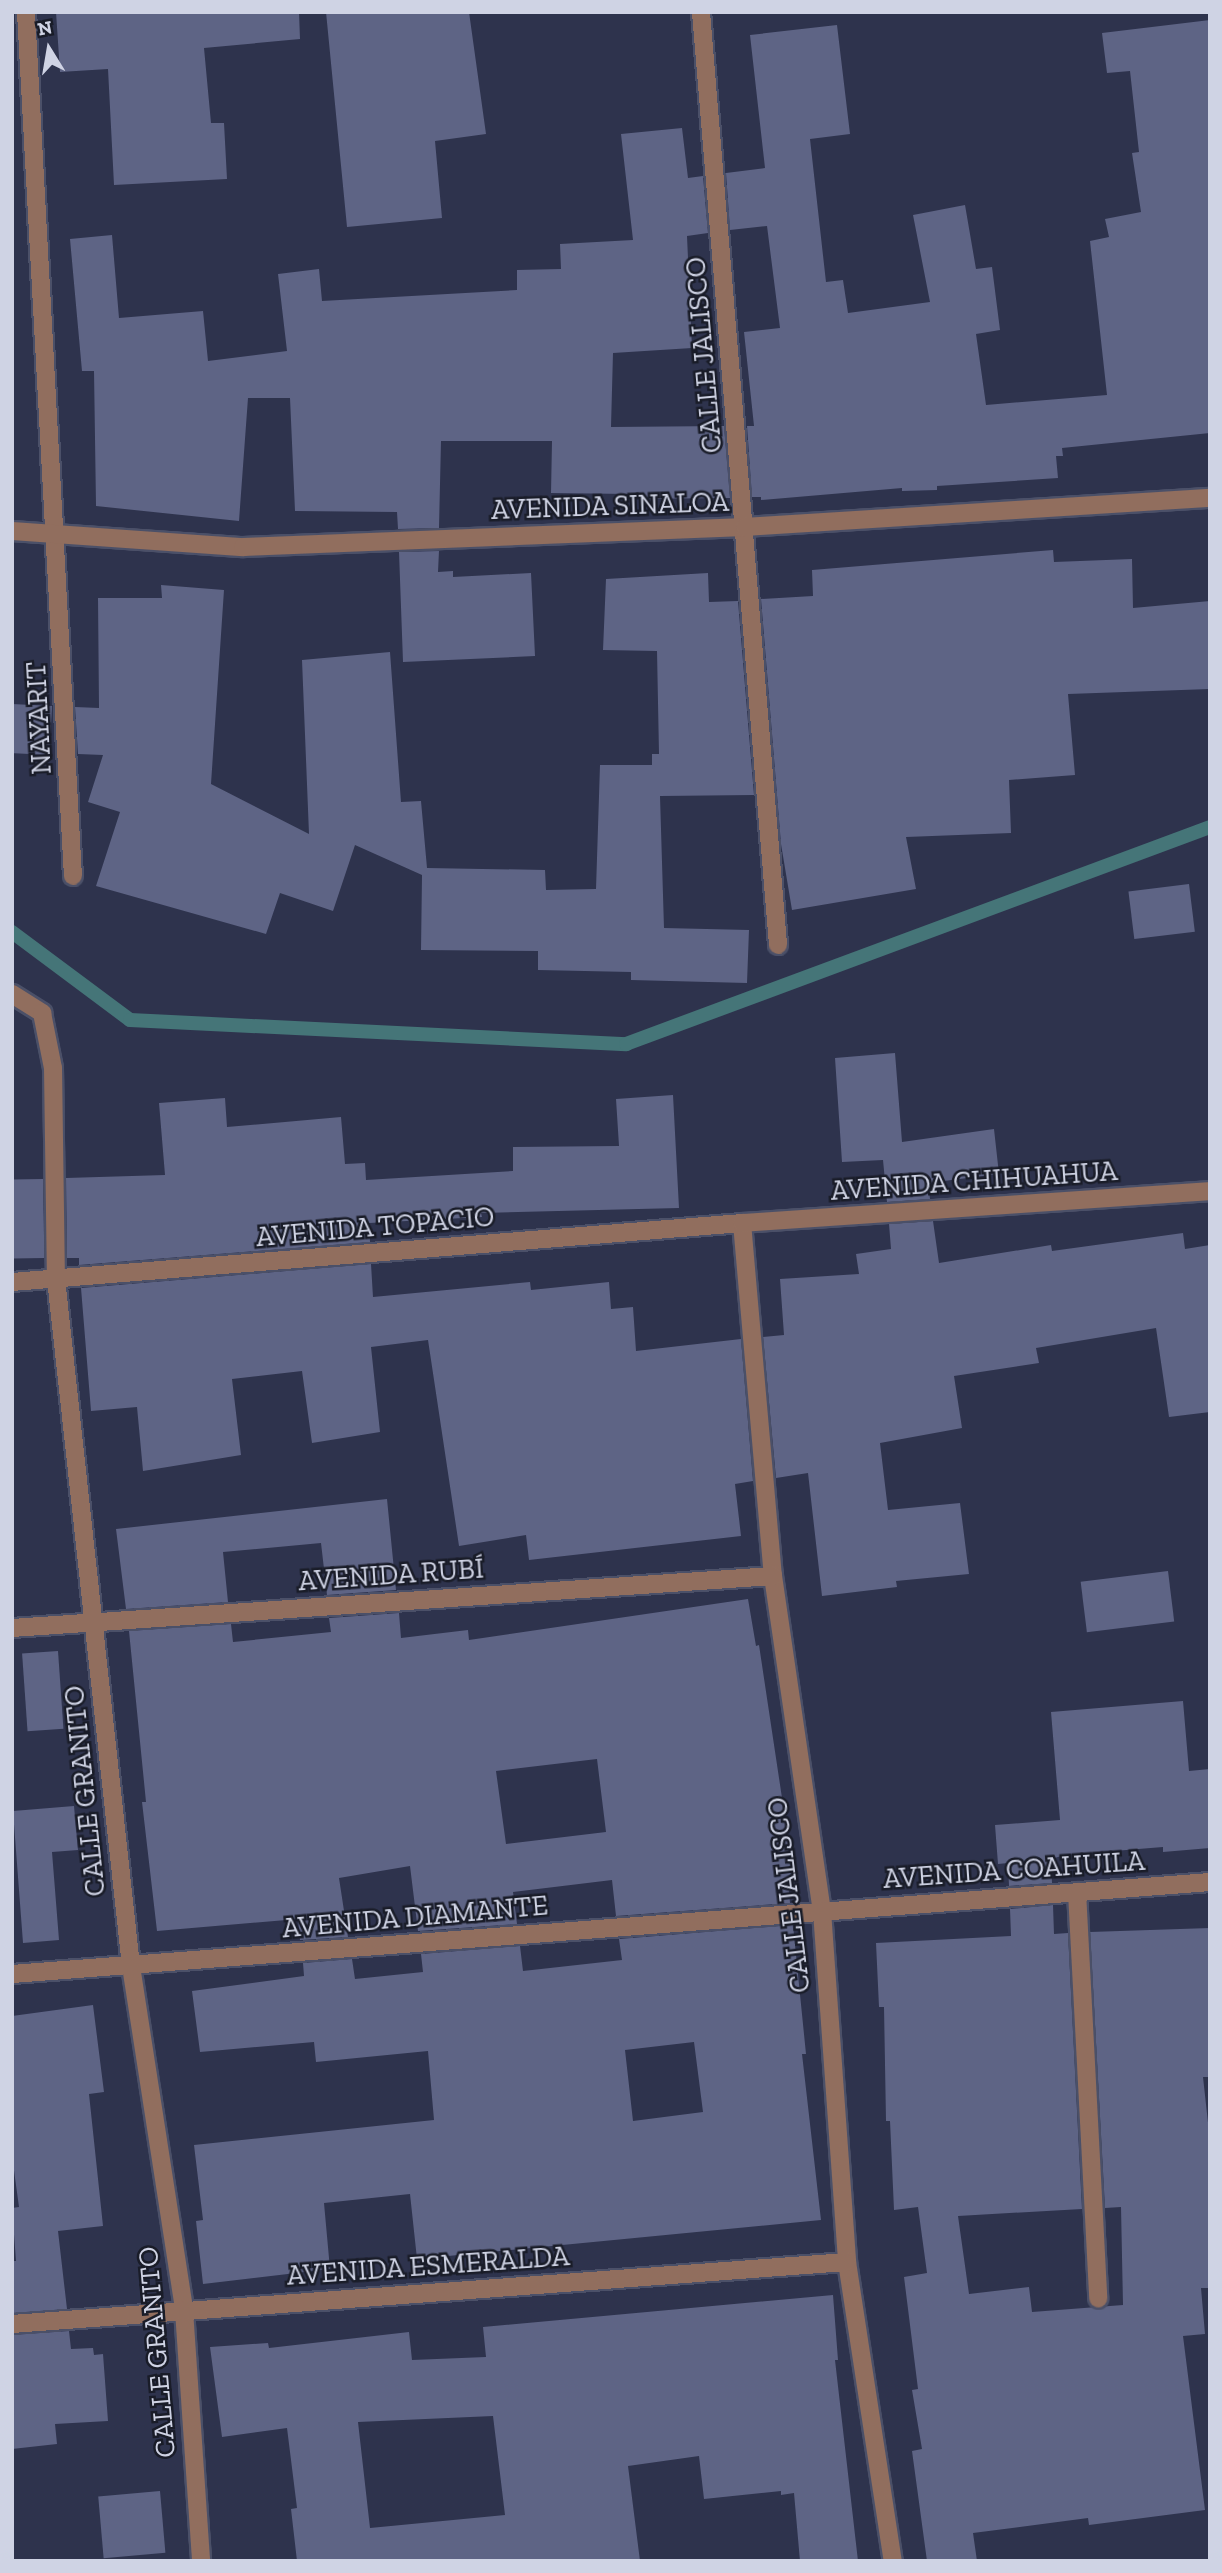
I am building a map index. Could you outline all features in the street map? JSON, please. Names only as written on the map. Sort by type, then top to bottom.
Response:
[{"type":"street","name":"NAYARIT","points":[[26,12],[74,876]]},
{"type":"street","name":"CALLE JALISCO","points":[[701,12],[778,945]]},
{"type":"street","name":"AVENIDA SINALOA","points":[[12,531],[243,547],[745,527],[1210,498]]},
{"type":"street","name":"CALLE GRANITO","points":[[12,994],[42,1013],[53,1068],[56,1279],[131,1966],[184,2310],[201,2561]]},
{"type":"street","name":"AVENIDA CHIHUAHUA","points":[[742,1223],[1210,1191]]},
{"type":"street","name":"CALLE JALISCO","points":[[742,1223],[773,1576],[822,1911],[847,2262],[893,2561]]},
{"type":"street","name":"AVENIDA TOPACIO","points":[[12,1282],[742,1223]]},
{"type":"street","name":"AVENIDA RUBÍ","points":[[12,1628],[773,1576]]},
{"type":"street","name":"AVENIDA COAHUILA","points":[[822,1911],[1210,1882]]},
{"type":"street","points":[[1077,1892],[1098,2298]]},
{"type":"street","name":"AVENIDA DIAMANTE","points":[[12,1974],[822,1911]]},
{"type":"street","name":"AVENIDA ESMERALDA","points":[[12,2323],[847,2262]]},
{"type":"building","points":[[56,12],[299,12],[300,39],[204,48],[211,123],[224,123],[227,179],[114,185],[108,69],[60,72]]},
{"type":"building","points":[[326,12],[469,12],[486,134],[435,141],[442,218],[347,227]]},
{"type":"building","points":[[1210,20],[1210,433],[1062,448],[1063,456],[1056,456],[1058,478],[937,486],[937,490],[902,491],[902,488],[761,500],[761,497],[752,497],[747,426],[754,426],[744,332],[780,328],[767,226],[730,230],[726,173],[765,168],[750,35],[837,25],[850,134],[810,139],[826,282],[843,280],[848,313],[930,302],[913,215],[965,205],[976,269],[992,267],[1000,330],[976,334],[986,405],[1107,395],[1090,241],[1109,237],[1105,219],[1141,212],[1132,153],[1139,152],[1130,71],[1107,73],[1102,33]]},
{"type":"building","points":[[682,128],[688,178],[703,176],[708,233],[687,236],[692,348],[613,353],[611,427],[724,426],[730,498],[630,499],[630,494],[551,493],[552,441],[441,441],[439,528],[398,529],[397,512],[295,511],[290,398],[248,398],[239,521],[96,506],[94,371],[82,371],[70,239],[112,235],[119,318],[203,311],[208,361],[287,351],[278,274],[319,269],[322,301],[517,290],[517,270],[561,269],[560,244],[633,240],[621,134]]},
{"type":"building","points":[[1053,550],[1054,562],[1132,559],[1133,608],[1210,601],[1210,689],[1068,694],[1075,775],[1009,780],[1011,833],[906,837],[916,889],[792,910],[781,844],[761,599],[813,596],[812,570]]},
{"type":"building","points":[[439,551],[438,572],[453,571],[453,577],[531,573],[535,656],[403,662],[399,552]]},
{"type":"building","points":[[708,573],[709,602],[738,601],[754,795],[660,796],[664,928],[749,930],[747,983],[631,980],[631,972],[538,970],[538,951],[421,950],[422,875],[355,845],[333,911],[280,893],[266,934],[96,886],[120,812],[88,802],[103,755],[78,754],[75,707],[99,708],[98,598],[162,598],[161,585],[224,590],[211,784],[309,834],[302,660],[390,652],[401,802],[421,801],[427,868],[545,870],[546,890],[596,889],[600,765],[652,765],[652,754],[659,754],[657,651],[603,650],[606,579]]},
{"type":"building","points":[[12,704],[52,706],[49,755],[12,753]]},
{"type":"building","points":[[1189,884],[1195,932],[1134,939],[1128,891]]},
{"type":"building","points":[[895,1053],[902,1142],[994,1129],[999,1174],[928,1183],[930,1199],[887,1202],[883,1160],[842,1162],[835,1058]]},
{"type":"building","points":[[673,1095],[679,1208],[481,1213],[482,1217],[369,1223],[370,1242],[79,1265],[79,1258],[67,1258],[66,1178],[165,1175],[159,1103],[225,1098],[227,1127],[341,1117],[345,1164],[365,1163],[366,1180],[513,1171],[513,1147],[619,1146],[616,1099]]},
{"type":"building","points":[[43,1179],[44,1258],[13,1259],[12,1180]]},
{"type":"building","points":[[933,1221],[939,1263],[1051,1245],[1052,1251],[1183,1233],[1185,1249],[1210,1245],[1210,1412],[1169,1417],[1156,1328],[1036,1348],[1039,1363],[954,1376],[962,1428],[880,1443],[888,1510],[960,1503],[969,1574],[896,1581],[897,1587],[822,1596],[808,1473],[776,1478],[763,1337],[784,1335],[780,1279],[859,1274],[856,1254],[891,1249],[889,1224]]},
{"type":"building","points":[[371,1264],[373,1297],[530,1282],[531,1290],[609,1282],[611,1309],[633,1307],[636,1351],[741,1339],[753,1481],[735,1484],[741,1536],[529,1560],[526,1535],[459,1546],[428,1340],[371,1347],[380,1432],[312,1443],[302,1371],[232,1379],[241,1455],[143,1471],[137,1407],[91,1411],[81,1288]]},
{"type":"building","points":[[387,1499],[396,1590],[327,1595],[321,1543],[223,1552],[228,1602],[126,1609],[116,1529]]},
{"type":"building","points":[[1168,1571],[1174,1622],[1087,1632],[1081,1582]]},
{"type":"building","points":[[748,1599],[756,1646],[759,1645],[796,1891],[789,1891],[790,1903],[616,1916],[612,1880],[513,1892],[517,1924],[418,1931],[410,1866],[339,1878],[348,1937],[300,1940],[298,1919],[157,1931],[142,1802],[146,1802],[129,1631],[231,1624],[233,1642],[331,1632],[329,1618],[399,1613],[401,1638],[468,1630],[469,1640]],"holes":[[[597,1759],[606,1832],[506,1844],[496,1771]]]},
{"type":"building","points":[[58,1651],[63,1729],[28,1731],[22,1654]]},
{"type":"building","points":[[1183,1701],[1189,1771],[1210,1769],[1210,1848],[1163,1852],[1163,1847],[1065,1855],[1051,1859],[1052,1883],[1009,1886],[1008,1863],[998,1864],[995,1825],[1060,1820],[1051,1712]]},
{"type":"building","points":[[74,1806],[78,1850],[52,1852],[59,1940],[23,1943],[13,1811]]},
{"type":"building","points":[[1053,1905],[1054,1934],[1068,1933],[1082,2209],[958,2216],[969,2294],[1029,2287],[1032,2312],[1123,2305],[1121,2207],[1105,2208],[1090,1932],[1210,1928],[1210,2077],[1203,2077],[1210,2141],[1210,2288],[1201,2288],[1205,2334],[1183,2336],[1205,2510],[1089,2525],[1088,2518],[973,2533],[977,2561],[927,2561],[912,2451],[922,2449],[912,2390],[918,2389],[904,2277],[927,2273],[918,2207],[894,2210],[890,2121],[886,2121],[884,2007],[879,2007],[876,1943],[1011,1936],[1010,1909]]},
{"type":"building","points":[[793,1925],[806,2054],[802,2054],[821,2220],[417,2259],[410,2194],[324,2203],[330,2269],[203,2284],[196,2221],[203,2220],[194,2145],[434,2120],[428,2051],[316,2062],[314,2042],[200,2052],[192,1991],[304,1976],[303,1963],[352,1959],[355,1979],[423,1972],[421,1954],[520,1946],[523,1971],[622,1960],[619,1939]],"holes":[[[694,2042],[703,2112],[633,2121],[625,2050]]]},
{"type":"building","points":[[93,2005],[104,2092],[89,2094],[103,2226],[58,2231],[67,2309],[12,2313],[12,2261],[16,2261],[12,2208],[19,2207],[12,2156],[12,2016]]},
{"type":"building","points":[[833,2295],[838,2360],[835,2360],[858,2561],[800,2561],[794,2493],[781,2495],[781,2491],[704,2499],[699,2456],[628,2466],[640,2561],[297,2561],[291,2509],[297,2508],[287,2428],[222,2437],[210,2347],[268,2343],[269,2348],[409,2332],[412,2360],[486,2357],[483,2327]],"holes":[[[493,2416],[505,2515],[370,2528],[358,2422]]]},
{"type":"building","points":[[69,2331],[71,2349],[93,2348],[94,2355],[103,2354],[108,2421],[55,2424],[57,2444],[12,2449],[12,2335]]},
{"type":"building","points":[[160,2491],[165,2553],[104,2558],[98,2496]]},
{"type":"waterway","points":[[12,932],[130,1020],[626,1044],[1210,827]]}]
